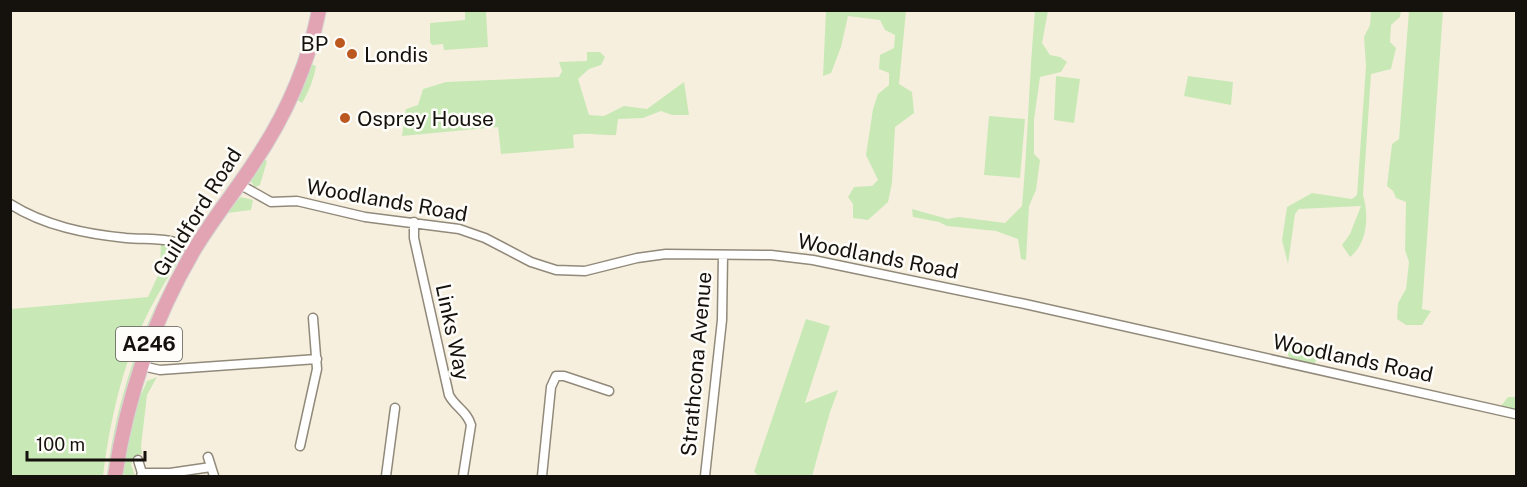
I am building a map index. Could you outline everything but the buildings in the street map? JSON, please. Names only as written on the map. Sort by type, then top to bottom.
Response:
[{"type":"main road","name":"Guildford Road","points":[[115,477],[126,423],[156,324],[195,249],[253,164],[286,108],[307,58],[319,10]]},
{"type":"street","name":"Woodlands Road","points":[[239,184],[271,202],[297,201],[365,217],[414,222],[472,233],[531,262],[556,270],[585,271],[649,256],[771,255],[813,260],[1024,304],[1515,414]]},
{"type":"street","points":[[10,204],[29,215],[96,235],[174,240],[195,249]]},
{"type":"street","name":"Links Way","points":[[414,222],[414,238],[449,395],[453,402],[469,416],[471,425],[463,477]]},
{"type":"street","name":"Strathcona Avenue","points":[[705,477],[722,320],[723,255]]},
{"type":"street","points":[[300,446],[315,380],[317,359],[313,318]]},
{"type":"street","points":[[142,366],[160,370],[317,359]]},
{"type":"street","points":[[542,477],[551,387],[556,376],[564,376],[609,391]]},
{"type":"street","points":[[386,477],[395,408]]},
{"type":"street","points":[[138,460],[142,475],[212,472],[208,457]]},
{"type":"green space","points":[[465,11],[486,11],[488,47],[444,50],[443,44],[432,45],[430,23],[465,20]]},
{"type":"green space","points":[[826,11],[906,11],[899,84],[912,92],[914,113],[895,127],[892,183],[888,202],[868,220],[853,218],[853,204],[848,197],[854,187],[872,186],[878,180],[866,155],[873,109],[878,94],[889,85],[889,73],[879,69],[880,55],[894,48],[895,35],[885,30],[880,20],[848,16],[841,47],[831,73],[823,76]]},
{"type":"green space","points":[[1035,11],[1048,11],[1042,43],[1050,55],[1060,57],[1067,62],[1061,72],[1040,77],[1034,120],[1034,154],[1040,160],[1036,190],[1029,206],[1026,260],[1021,259],[1018,239],[996,231],[947,226],[939,222],[913,217],[912,209],[948,219],[959,217],[1005,223],[1022,206]]},
{"type":"green space","points":[[1371,11],[1401,11],[1400,17],[1391,25],[1390,42],[1396,48],[1391,69],[1371,74],[1363,195],[1366,211],[1364,237],[1350,257],[1342,245],[1350,234],[1361,206],[1299,209],[1295,214],[1288,264],[1282,240],[1287,207],[1312,193],[1352,199],[1357,195],[1366,66],[1364,37],[1370,25]]},
{"type":"green space","points":[[1409,11],[1443,11],[1422,309],[1431,311],[1422,325],[1406,325],[1397,319],[1398,303],[1406,289],[1409,262],[1405,250],[1406,202],[1396,198],[1387,186],[1392,144],[1399,139]]},
{"type":"green space","points":[[587,52],[600,52],[605,57],[601,65],[589,69],[578,79],[589,115],[604,116],[624,106],[647,109],[684,82],[689,115],[672,115],[661,111],[643,118],[618,119],[616,135],[573,135],[574,148],[501,154],[498,127],[402,136],[406,109],[418,105],[423,89],[446,82],[559,77],[562,71],[559,62],[587,61]]},
{"type":"green space","points":[[311,64],[316,66],[313,80],[302,103],[296,99]]},
{"type":"green space","points":[[1056,76],[1080,79],[1074,123],[1054,120]]},
{"type":"green space","points":[[1188,76],[1233,82],[1231,105],[1184,96]]},
{"type":"green space","points":[[989,116],[1025,119],[1020,178],[984,175]]},
{"type":"green space","points":[[263,159],[267,161],[260,185],[255,187],[250,180]]},
{"type":"green space","points":[[241,197],[253,200],[251,210],[227,213],[235,202]]},
{"type":"green space","points":[[161,242],[182,250],[183,254],[155,300],[133,347],[116,402],[103,476],[11,476],[11,309],[148,297],[160,271]]},
{"type":"green space","points":[[183,256],[112,476],[107,476],[117,419],[133,362],[155,308]]},
{"type":"green space","points":[[806,319],[830,326],[805,403],[838,390],[812,476],[759,476],[754,472]]},
{"type":"green space","points":[[1291,339],[1297,340],[1301,346],[1311,346],[1316,352],[1314,364],[1290,359],[1288,355]]},
{"type":"green space","points":[[144,377],[141,395],[147,381],[157,377],[147,395],[142,454],[137,455],[131,464],[135,476],[121,476],[123,459]]},
{"type":"green space","points":[[1508,397],[1516,397],[1516,410],[1501,406]]},
{"type":"place","name":"BP","points":[[340,43]]},
{"type":"place","name":"Londis","points":[[352,54]]},
{"type":"place","name":"Osprey House","points":[[345,118]]}]
